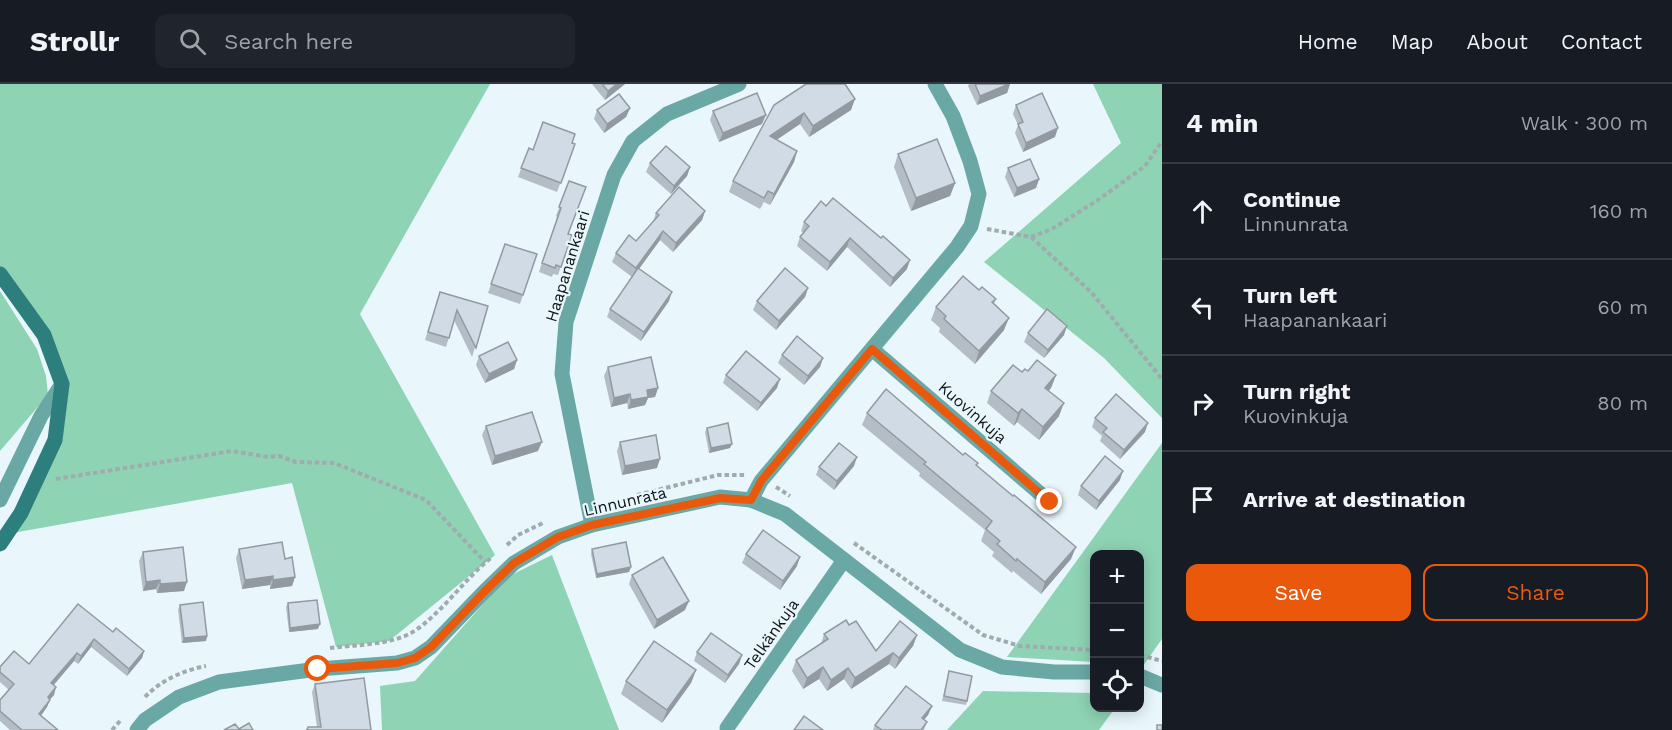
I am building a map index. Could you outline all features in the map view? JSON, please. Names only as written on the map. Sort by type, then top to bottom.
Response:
[{"type":"street","name":"Haapanankaari","points":[[592,525],[562,374],[566,322],[614,175],[633,141],[667,114],[739,84]]},
{"type":"street","points":[[751,500],[761,481],[957,247],[971,226],[979,194],[970,161],[953,116],[935,84]]},
{"type":"street","points":[[0,274],[44,335],[62,384],[55,440],[21,513],[0,544]]},
{"type":"street","name":"Kuovinkuja","points":[[872,349],[1050,502]]},
{"type":"street","points":[[0,500],[40,416],[62,384]]},
{"type":"street","name":"Linnunrata","points":[[137,730],[145,720],[179,697],[219,682],[318,669],[397,663],[415,658],[431,647],[514,563],[558,537],[592,525],[720,498],[751,500],[785,514],[960,650],[1002,667],[1054,672],[1090,672]]},
{"type":"street","name":"Telkänkuja","points":[[727,728],[844,560]]},
{"type":"street","points":[[1144,678],[1162,685]]},
{"type":"path","points":[[971,226],[1031,237],[1052,229],[1145,166],[1162,141]]},
{"type":"path","points":[[1031,237],[1091,292],[1162,379]]},
{"type":"path","points":[[39,475],[50,480],[232,451],[268,457],[279,456],[296,462],[334,463],[426,500],[485,562]]},
{"type":"path","points":[[632,496],[718,475],[743,474],[794,498]]},
{"type":"path","points":[[503,548],[518,535],[545,522]]},
{"type":"path","points":[[851,540],[983,635],[1020,646],[1090,650]]},
{"type":"path","points":[[325,649],[389,641],[410,633],[425,622],[485,562],[495,555]]},
{"type":"path","points":[[1144,656],[1162,661]]},
{"type":"path","points":[[140,701],[154,687],[190,669],[212,666]]},
{"type":"path","points":[[112,730],[126,716]]},
{"type":"green space","points":[[0,84],[490,84],[360,314],[495,555],[389,641],[336,647],[292,483],[7,534],[55,440],[62,384],[44,335],[0,278]]},
{"type":"green space","points":[[1093,84],[1162,84],[1162,418],[1104,358],[984,262],[1121,143]]},
{"type":"green space","points":[[0,291],[37,349],[46,376],[48,395],[0,451]]},
{"type":"green space","points":[[1162,443],[1162,639],[1144,665],[1144,550],[1090,550],[1090,662],[1007,657]]},
{"type":"green space","points":[[552,555],[619,730],[382,730],[380,686],[415,681],[507,577]]},
{"type":"green space","points":[[983,691],[1090,693],[1090,712],[1112,712],[1099,730],[947,730]]},
{"type":"building","points":[[602,84],[617,84],[608,91]]},
{"type":"building","points":[[806,84],[845,84],[855,99],[813,126],[804,113],[770,136],[797,151],[774,194],[768,191],[764,198],[733,181],[774,105]]},
{"type":"building","points":[[975,84],[1009,84],[980,96]]},
{"type":"building","points":[[757,93],[766,115],[723,133],[713,111]]},
{"type":"building","points":[[1042,93],[1058,128],[1026,143],[1018,124],[1023,122],[1016,105]]},
{"type":"building","points":[[619,94],[630,108],[607,124],[597,110]]},
{"type":"building","points":[[543,122],[575,134],[572,143],[575,144],[561,183],[521,168],[529,148],[533,150]]},
{"type":"building","points":[[937,139],[955,183],[916,198],[898,154]]},
{"type":"building","points":[[666,146],[690,167],[674,186],[650,163]]},
{"type":"building","points":[[1030,159],[1039,179],[1017,188],[1008,168]]},
{"type":"building","points":[[569,181],[586,187],[568,234],[572,235],[561,267],[556,265],[555,268],[542,263]]},
{"type":"building","points":[[679,187],[705,211],[676,243],[663,231],[636,268],[616,253],[629,235],[636,241]]},
{"type":"building","points":[[833,198],[910,260],[893,278],[850,238],[830,262],[800,237],[809,226],[804,222],[821,201],[826,206]]},
{"type":"building","points":[[505,244],[537,254],[523,295],[491,284]]},
{"type":"building","points":[[638,268],[672,292],[644,332],[610,309]]},
{"type":"building","points":[[785,268],[808,288],[779,321],[757,301]]},
{"type":"building","points":[[963,276],[979,290],[982,287],[996,299],[992,302],[1009,318],[979,351],[944,319],[946,316],[936,307]]},
{"type":"building","points":[[440,292],[488,306],[476,348],[457,310],[449,338],[428,332]]},
{"type":"building","points":[[1047,309],[1067,326],[1048,350],[1028,333]]},
{"type":"building","points":[[797,336],[823,358],[808,376],[782,355]]},
{"type":"building","points":[[508,342],[517,360],[489,374],[479,356]]},
{"type":"building","points":[[746,351],[780,379],[761,403],[726,375]]},
{"type":"building","points":[[651,357],[658,388],[647,390],[648,397],[631,400],[630,394],[614,398],[608,367]]},
{"type":"building","points":[[1037,360],[1056,375],[1045,388],[1064,403],[1043,427],[1022,409],[1018,413],[991,391],[1013,365],[1022,372],[1025,369],[1028,371]]},
{"type":"building","points":[[886,389],[963,455],[965,453],[978,463],[976,465],[1076,547],[1045,582],[997,544],[1000,541],[986,529],[992,521],[867,413]]},
{"type":"building","points":[[1116,394],[1148,423],[1124,450],[1103,432],[1107,428],[1095,418]]},
{"type":"building","points":[[532,412],[542,442],[495,456],[486,426]]},
{"type":"building","points":[[728,423],[732,444],[711,448],[707,428]]},
{"type":"building","points":[[656,435],[660,459],[625,466],[620,442]]},
{"type":"building","points":[[839,443],[857,457],[837,481],[819,467]]},
{"type":"building","points":[[1105,456],[1123,471],[1099,501],[1081,486]]},
{"type":"building","points":[[763,530],[800,557],[783,581],[746,554]]},
{"type":"building","points":[[282,542],[285,559],[292,557],[295,577],[273,580],[273,576],[245,580],[239,549]]},
{"type":"building","points":[[626,542],[631,567],[597,574],[592,549]]},
{"type":"building","points":[[183,547],[187,582],[160,584],[160,580],[146,582],[143,552]]},
{"type":"building","points":[[663,557],[689,601],[657,620],[632,575]]},
{"type":"building","points":[[317,600],[320,624],[290,628],[288,603]]},
{"type":"building","points":[[203,602],[207,636],[184,638],[180,605]]},
{"type":"building","points":[[78,604],[113,632],[116,628],[144,651],[129,669],[94,639],[81,656],[77,653],[51,683],[56,687],[48,697],[50,700],[39,714],[58,730],[22,730],[0,711],[0,700],[14,684],[0,672],[0,667],[14,651],[29,664]]},
{"type":"building","points":[[846,620],[849,625],[856,621],[876,651],[900,621],[917,635],[899,658],[893,653],[855,678],[848,668],[831,680],[823,667],[807,678],[796,660],[828,639],[824,634]]},
{"type":"building","points":[[711,633],[742,655],[728,675],[697,652]]},
{"type":"building","points":[[654,641],[696,670],[667,710],[626,681]]},
{"type":"building","points":[[949,671],[972,676],[967,701],[944,696]]},
{"type":"building","points":[[364,678],[371,730],[307,730],[308,727],[321,727],[315,684]]},
{"type":"building","points":[[906,686],[932,706],[922,718],[927,722],[921,730],[882,730],[875,725]]},
{"type":"building","points":[[804,716],[823,730],[794,730]]},
{"type":"building","points":[[249,723],[253,730],[224,730],[235,724],[239,729]]},
{"type":"building","points":[[1157,725],[1162,725],[1162,730],[1157,730]]},
{"type":"route","points":[[318,669],[397,663],[415,658],[431,647],[514,563],[558,537],[592,525],[720,498],[751,500],[761,481],[872,349],[1050,502]]}]
